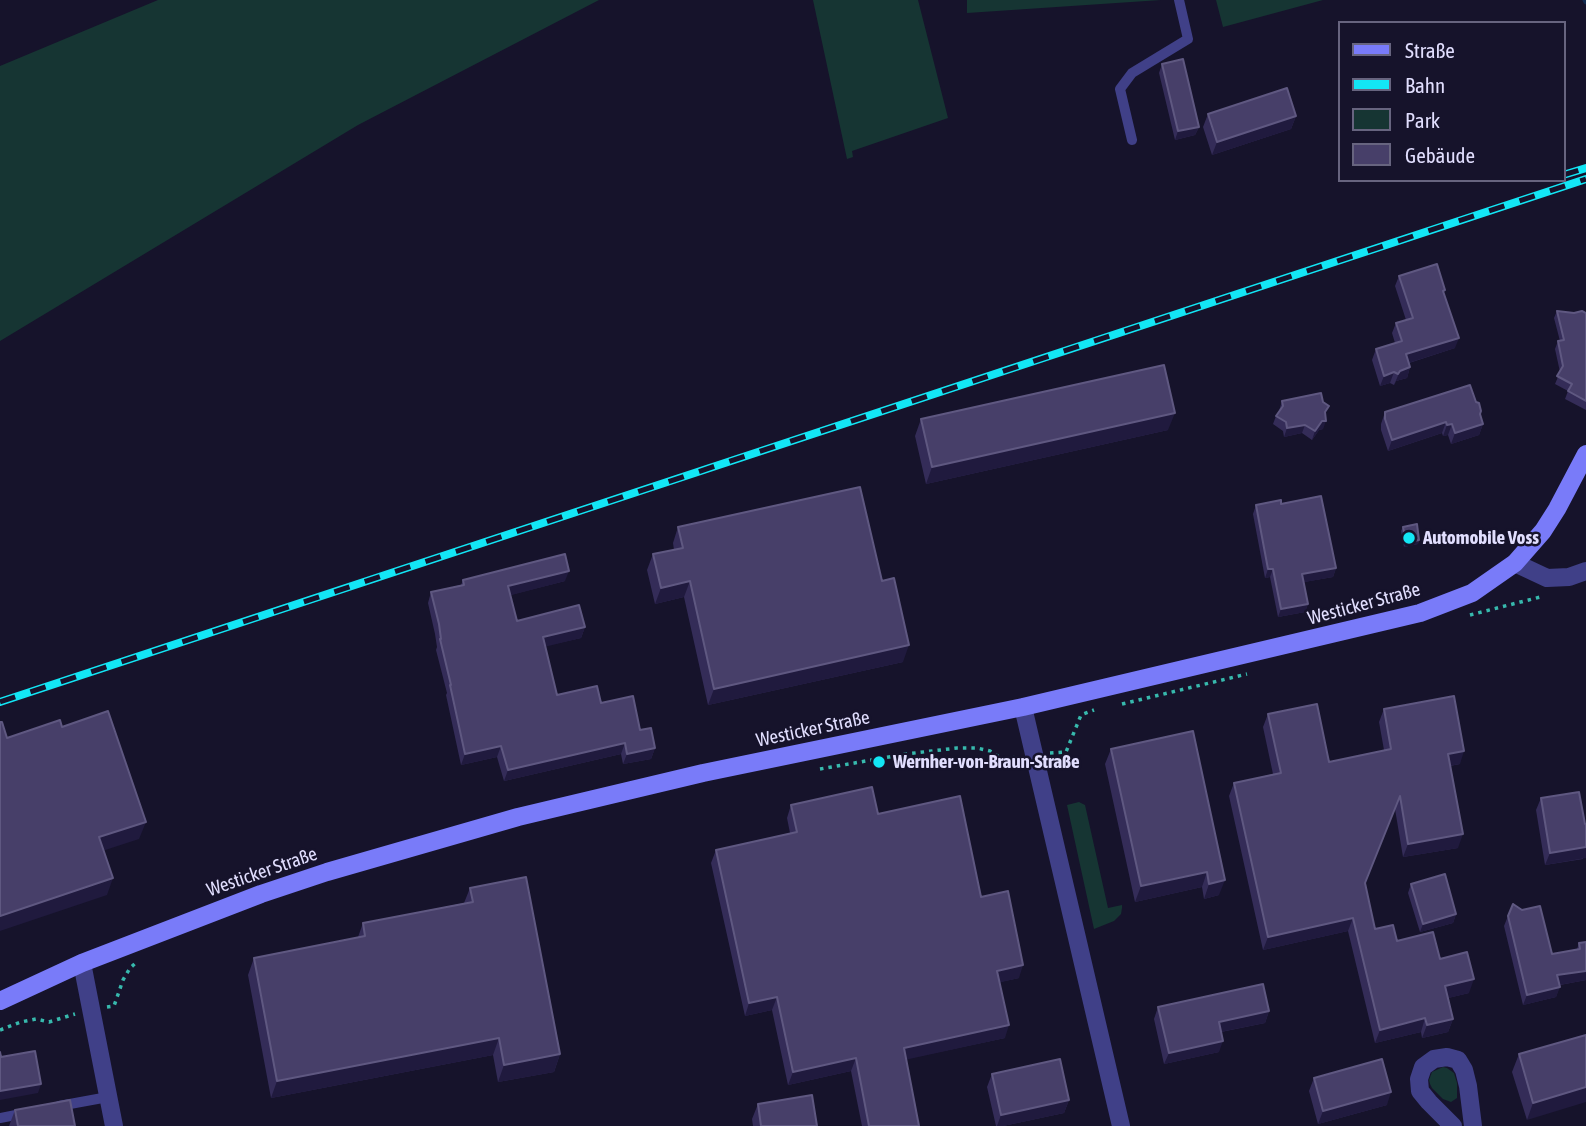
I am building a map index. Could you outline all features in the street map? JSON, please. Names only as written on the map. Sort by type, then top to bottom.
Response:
[{"type":"main road","name":"Westicker Straße","points":[[0,1001],[82,963],[261,894],[327,872],[518,817],[703,773],[1023,707],[1420,613],[1472,593],[1515,563],[1543,531],[1586,454]]},
{"type":"street","points":[[1515,563],[1547,578],[1569,577],[1586,571]]},
{"type":"street","points":[[1023,707],[1121,1126]]},
{"type":"street","points":[[82,963],[114,1126]]},
{"type":"street","points":[[1453,1126],[1420,1091],[1419,1079],[1423,1067],[1434,1059],[1447,1056],[1458,1060],[1464,1070],[1474,1126]]},
{"type":"lane","points":[[1132,140],[1120,89],[1132,72],[1188,39],[1179,0]]},
{"type":"lane","points":[[54,1107],[108,1097]]},
{"type":"lane","points":[[0,1118],[41,1110]]},
{"type":"path","points":[[1462,617],[1552,595]]},
{"type":"path","points":[[1119,705],[1258,671]]},
{"type":"path","points":[[818,769],[957,748],[990,751],[1002,759],[1066,752],[1081,715],[1105,708]]},
{"type":"path","points":[[0,1030],[21,1022],[49,1022],[91,1009],[114,1006],[123,980],[138,960]]},
{"type":"green space","points":[[158,0],[599,0],[358,125],[0,341],[0,66]]},
{"type":"green space","points":[[813,0],[918,0],[948,118],[852,151],[853,157],[847,159]]},
{"type":"green space","points":[[967,0],[1161,0],[967,13]]},
{"type":"green space","points":[[1216,0],[1323,0],[1223,27]]},
{"type":"green space","points":[[1079,802],[1085,805],[1108,908],[1122,905],[1121,914],[1114,921],[1094,929],[1067,805]]},
{"type":"green space","points":[[1443,1067],[1454,1073],[1457,1083],[1457,1098],[1451,1102],[1443,1099],[1432,1088],[1429,1080],[1432,1072]]},
{"type":"building","points":[[1183,59],[1199,127],[1178,131],[1162,64]]},
{"type":"building","points":[[1287,88],[1296,116],[1217,142],[1208,114]]},
{"type":"building","points":[[1437,264],[1459,338],[1406,354],[1410,367],[1398,374],[1394,372],[1384,376],[1376,349],[1402,341],[1396,323],[1413,318],[1399,276]]},
{"type":"building","points":[[1557,311],[1586,313],[1586,401],[1568,391],[1572,384],[1557,376],[1563,366],[1558,341],[1564,340]]},
{"type":"building","points":[[1164,365],[1175,413],[932,467],[921,419]]},
{"type":"building","points":[[1470,385],[1476,402],[1479,403],[1483,424],[1455,433],[1452,424],[1447,425],[1446,422],[1392,440],[1385,412]]},
{"type":"building","points":[[1321,393],[1323,402],[1329,406],[1325,412],[1326,421],[1322,421],[1315,431],[1305,425],[1287,428],[1286,422],[1276,416],[1283,406],[1282,401]]},
{"type":"building","points":[[860,487],[882,581],[894,578],[909,645],[714,689],[690,581],[661,588],[653,554],[683,548],[678,527]]},
{"type":"building","points":[[1321,496],[1336,568],[1302,574],[1308,604],[1281,609],[1273,569],[1268,569],[1256,505],[1281,500],[1281,504]]},
{"type":"building","points":[[1417,524],[1419,540],[1406,543],[1403,527]]},
{"type":"building","points":[[565,554],[569,571],[508,586],[517,621],[579,605],[585,627],[543,637],[557,695],[597,686],[601,703],[633,696],[640,730],[651,728],[655,748],[627,754],[625,743],[508,770],[501,746],[465,754],[431,592],[464,585],[463,580]]},
{"type":"building","points":[[1454,696],[1464,751],[1448,754],[1463,834],[1408,844],[1400,796],[1365,883],[1375,929],[1393,925],[1397,941],[1433,932],[1440,959],[1467,952],[1474,979],[1445,986],[1453,1019],[1427,1025],[1425,1018],[1380,1030],[1353,918],[1268,937],[1234,783],[1281,773],[1268,714],[1317,704],[1329,762],[1391,749],[1384,709]]},
{"type":"building","points":[[108,711],[146,822],[99,837],[113,878],[0,916],[0,722],[7,738],[60,720],[62,727]]},
{"type":"building","points":[[1193,731],[1225,880],[1209,884],[1207,872],[1141,886],[1111,749]]},
{"type":"building","points":[[872,787],[878,814],[960,796],[981,897],[1008,891],[1023,965],[997,971],[1009,1025],[904,1048],[919,1126],[869,1126],[856,1058],[793,1072],[777,997],[749,1003],[716,850],[797,832],[791,805]]},
{"type":"building","points":[[1579,792],[1586,824],[1586,847],[1550,853],[1541,798]]},
{"type":"building","points":[[1445,874],[1456,914],[1423,924],[1411,884]]},
{"type":"building","points":[[526,877],[560,1054],[504,1065],[499,1038],[277,1081],[254,958],[365,936],[363,923],[473,902],[470,888]]},
{"type":"building","points":[[1513,904],[1522,910],[1540,906],[1552,954],[1580,949],[1579,943],[1586,942],[1586,971],[1557,975],[1560,987],[1527,995],[1508,916]]},
{"type":"building","points":[[1263,984],[1269,1011],[1219,1022],[1223,1041],[1169,1053],[1158,1007]]},
{"type":"building","points":[[1586,1035],[1586,1087],[1533,1103],[1519,1054]]},
{"type":"building","points":[[35,1051],[41,1084],[0,1091],[0,1052],[1,1057]]},
{"type":"building","points":[[1060,1059],[1069,1100],[1001,1115],[992,1074]]},
{"type":"building","points":[[1382,1059],[1391,1092],[1323,1111],[1314,1078]]},
{"type":"building","points":[[812,1095],[817,1126],[761,1126],[758,1104]]},
{"type":"building","points":[[70,1100],[75,1126],[18,1126],[15,1110]]},
{"type":"railway","points":[[1565,174],[1586,168]]},
{"type":"railway","points":[[0,702],[1586,179]]},
{"type":"place","name":"Automobile Voss","points":[[1409,538]]},
{"type":"place","name":"Wernher-von-Braun-Straße","points":[[879,762]]}]
